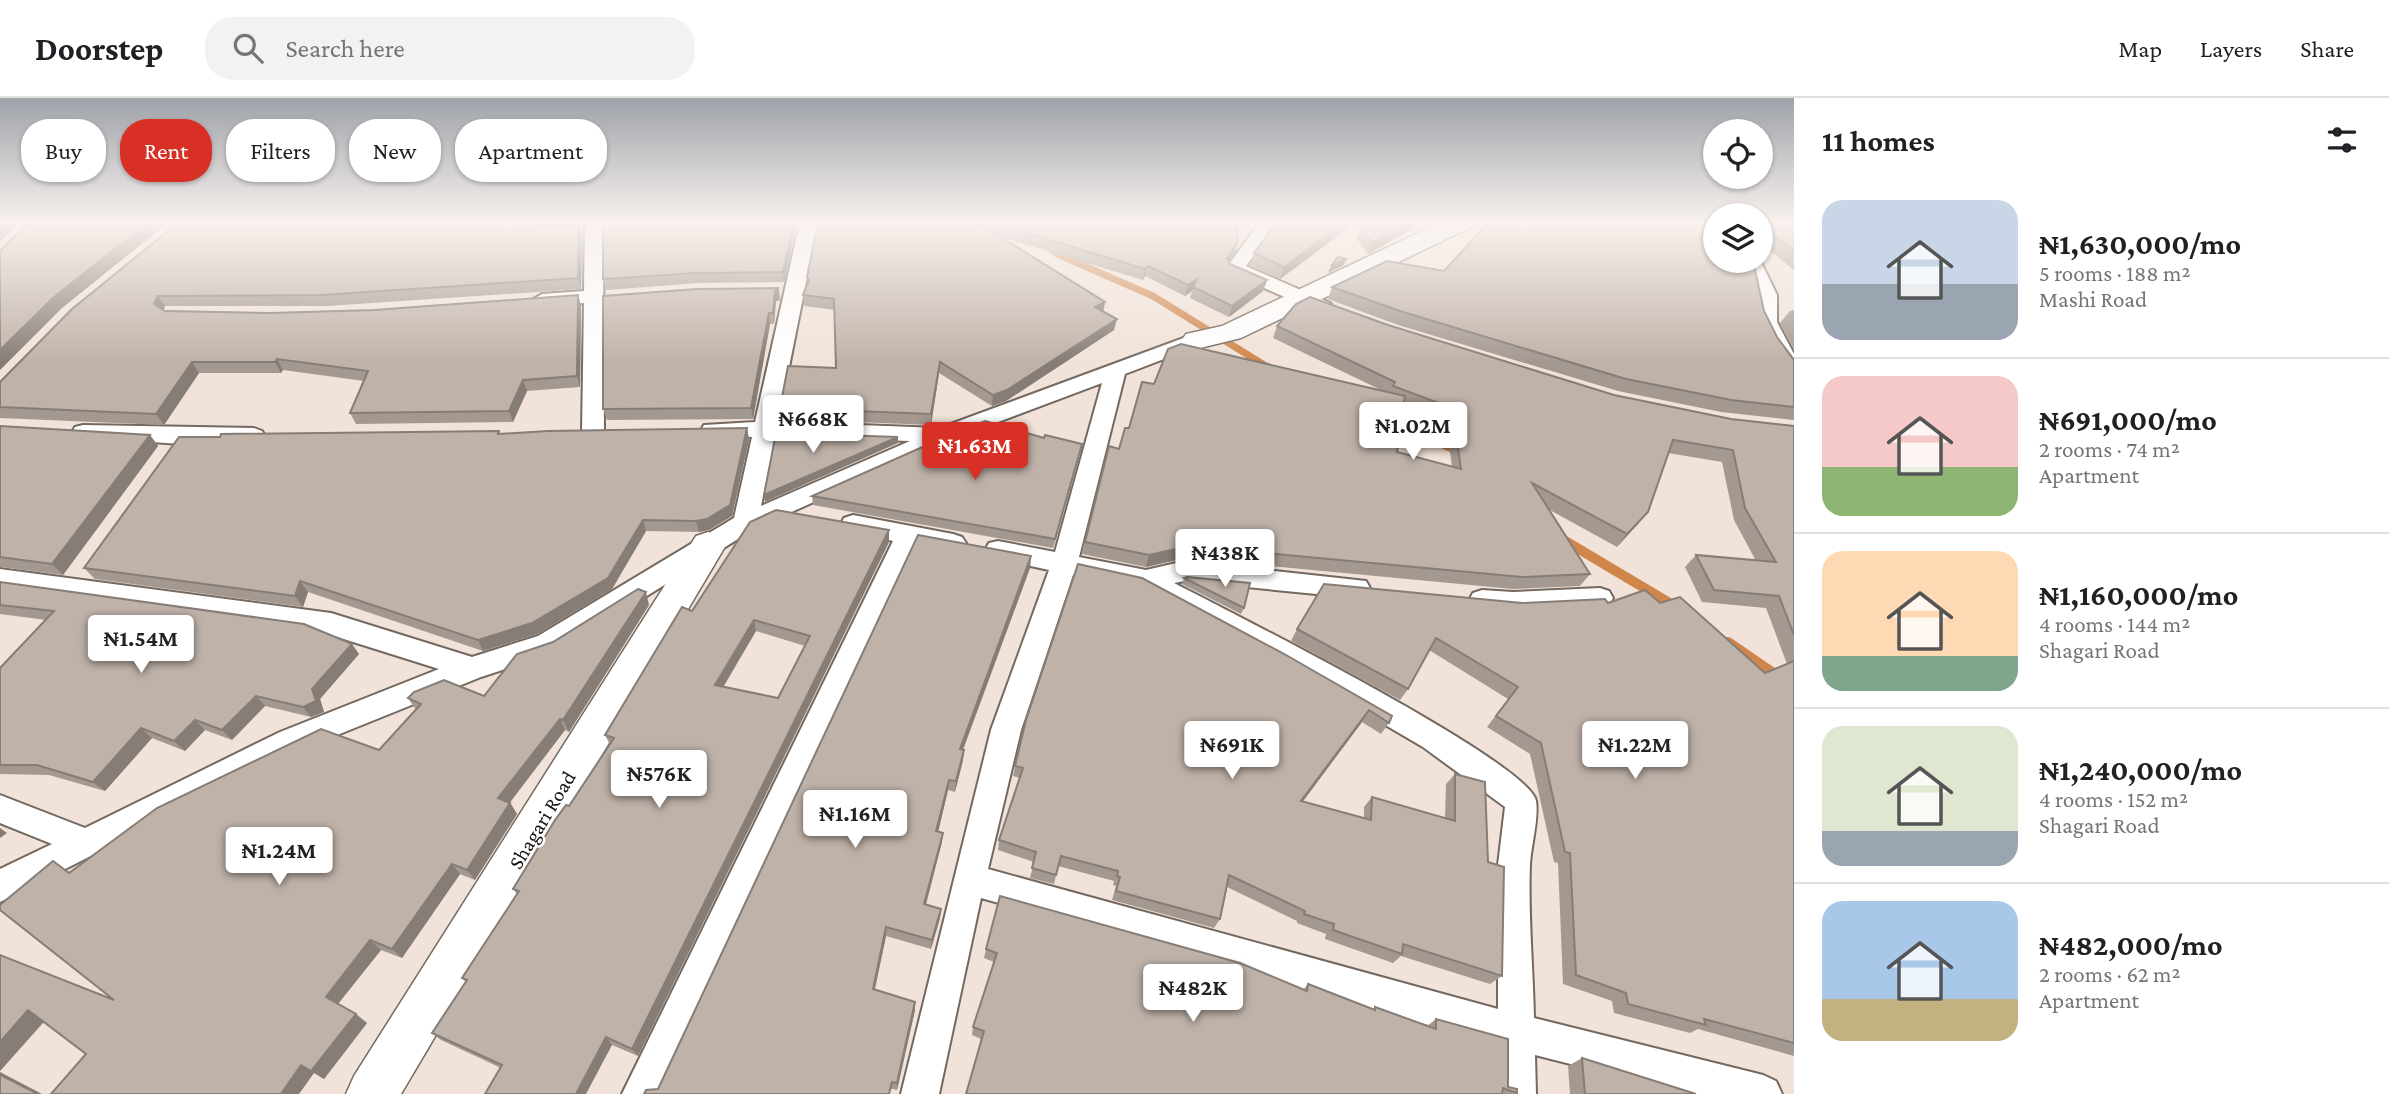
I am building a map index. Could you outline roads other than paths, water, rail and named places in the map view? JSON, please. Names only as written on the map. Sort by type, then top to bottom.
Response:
[{"type":"street","points":[[591,268],[593,432]]},
{"type":"street","points":[[745,523],[801,268]]},
{"type":"street","points":[[1236,268],[1340,313]]},
{"type":"street","points":[[0,886],[290,741],[472,668],[547,644],[745,523],[945,434],[1195,340],[1231,332],[1365,268]]},
{"type":"street","points":[[1757,273],[1767,295],[1767,322],[1779,348],[1794,368]]},
{"type":"street","points":[[769,291],[797,291]]},
{"type":"street","points":[[524,301],[619,298]]},
{"type":"street","points":[[920,1094],[1006,730],[1065,562],[1116,369]]},
{"type":"street","points":[[686,430],[765,429],[945,434]]},
{"type":"street","points":[[56,430],[181,436],[277,436]]},
{"type":"street","points":[[565,433],[619,432]]},
{"type":"street","points":[[165,458],[181,436]]},
{"type":"street","points":[[776,510],[1065,562],[1146,580],[1386,709],[1480,767],[1521,801],[1514,865],[1517,1094]]},
{"type":"street","points":[[641,1094],[908,535]]},
{"type":"street","name":"Shagari Road","points":[[372,1094],[517,862],[708,545]]},
{"type":"street","points":[[71,588],[87,567]]},
{"type":"street","points":[[1146,580],[1185,571],[1378,590]]},
{"type":"street","points":[[0,579],[331,624],[472,668]]},
{"type":"street","points":[[1460,597],[1513,603],[1600,598]]},
{"type":"street","points":[[0,809],[87,843]]},
{"type":"street","points":[[969,879],[1516,1032],[1763,1094]]},
{"type":"waterway","points":[[1090,268],[1153,296],[1269,368]]},
{"type":"waterway","points":[[1389,419],[1450,446]]},
{"type":"waterway","points":[[1446,445],[1458,450]]},
{"type":"waterway","points":[[1562,539],[1678,608]]},
{"type":"waterway","points":[[1728,642],[1794,687]]}]
